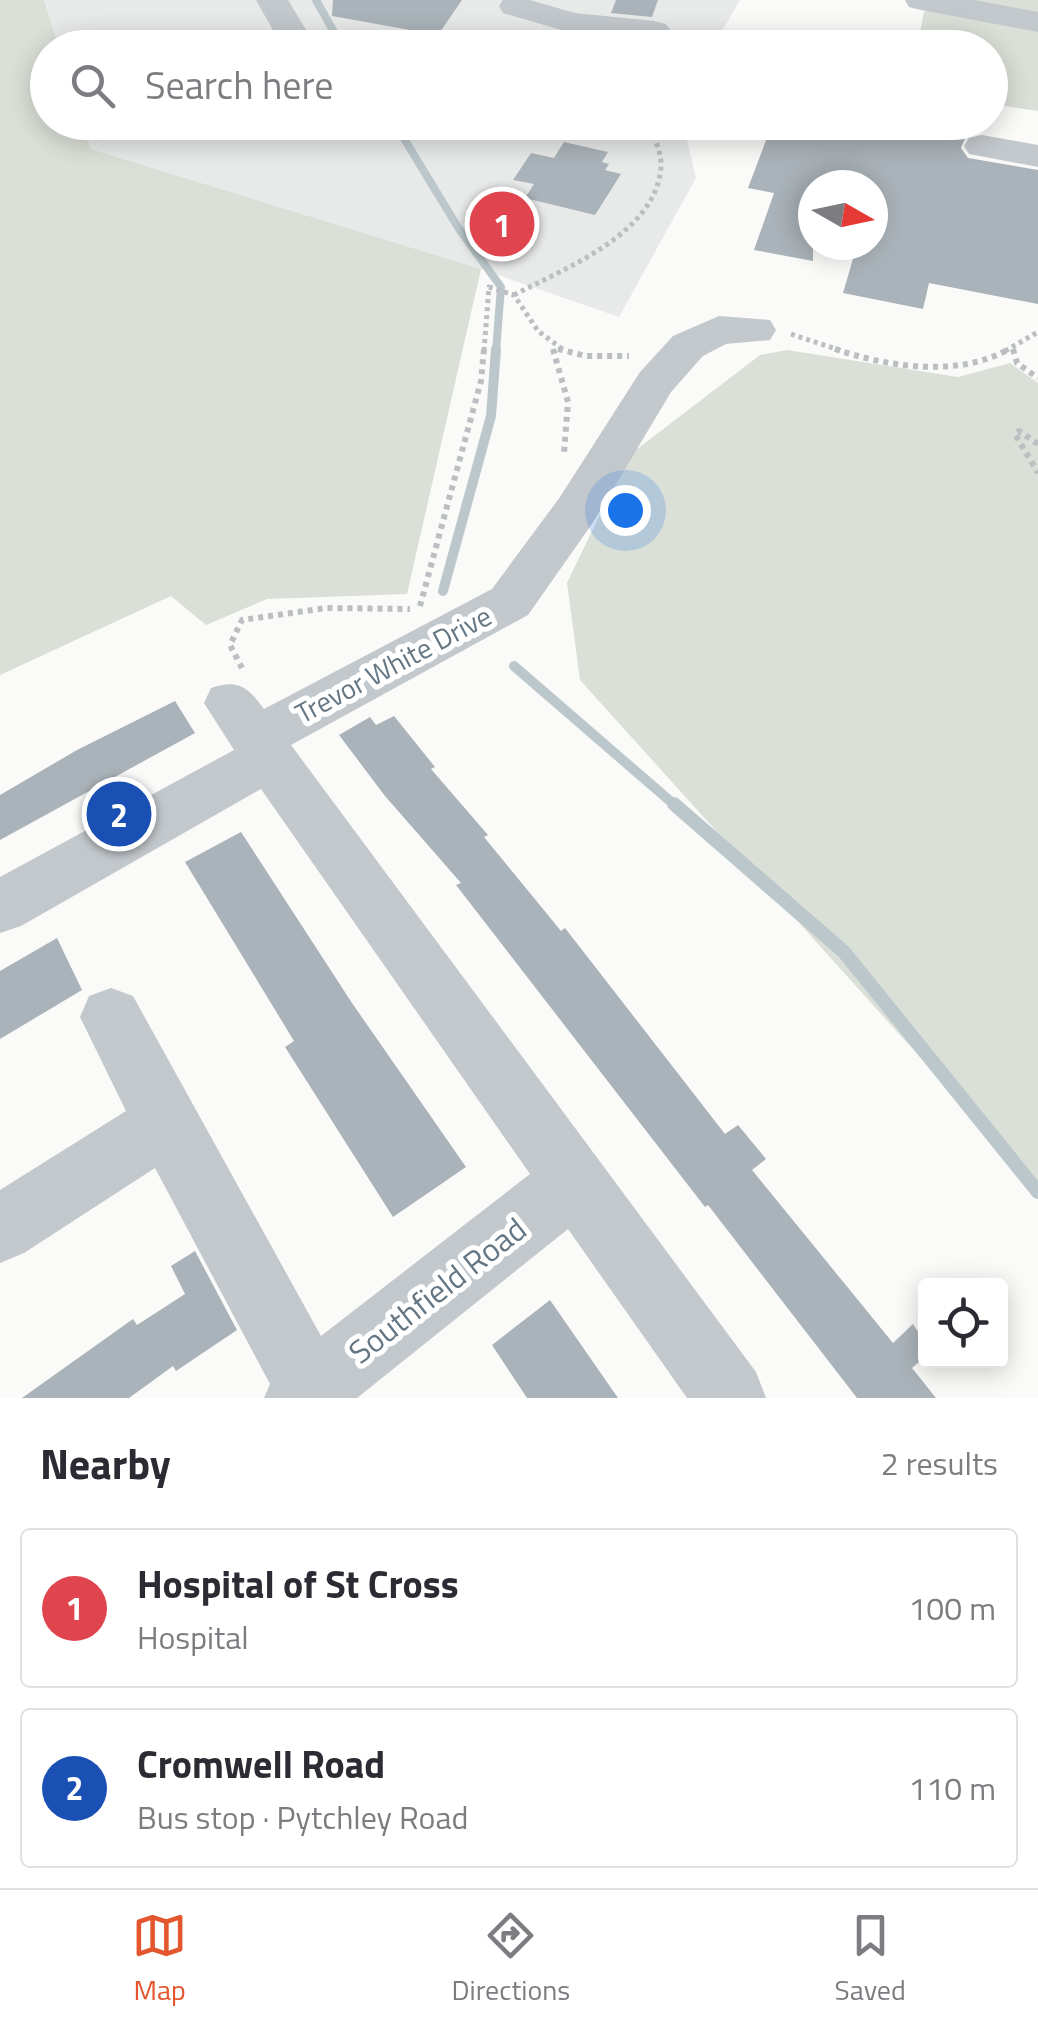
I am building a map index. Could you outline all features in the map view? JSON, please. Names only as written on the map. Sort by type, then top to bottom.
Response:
[{"type":"street","points":[[272,0],[290,30]]},
{"type":"street","points":[[921,0],[1038,22]]},
{"type":"street","points":[[515,6],[576,12],[659,28]]},
{"type":"street","points":[[982,146],[1038,156]]},
{"type":"street","name":"Trevor White Drive","points":[[0,907],[252,733],[510,602],[577,509],[656,382],[688,346],[719,330],[755,330]]},
{"type":"street","points":[[252,733],[730,1398]]},
{"type":"street","points":[[111,1017],[309,1395]]},
{"type":"street","points":[[0,1229],[166,1124]]},
{"type":"street","name":"Southfield Road","points":[[309,1395],[574,1182]]},
{"type":"path","points":[[514,295],[569,265],[642,215],[654,194],[662,164],[654,140]]},
{"type":"path","points":[[252,733],[253,690],[230,644],[242,620],[326,608],[419,609],[482,380],[489,287],[514,295],[542,341],[552,347],[590,356],[664,355],[688,346]]},
{"type":"path","points":[[755,330],[816,341],[870,360],[926,366],[959,366],[990,360],[1038,332]]},
{"type":"path","points":[[552,347],[568,402],[563,458]]},
{"type":"path","points":[[1013,349],[1017,362],[1038,378]]},
{"type":"path","points":[[1038,444],[1018,431],[1015,434],[1038,473]]},
{"type":"shaded area","points":[[0,0],[44,0],[54,30],[30,30],[30,140],[88,140],[91,149],[481,269],[407,594],[267,599],[206,625],[171,596],[0,675]]},
{"type":"shaded area","points":[[44,0],[740,0],[722,30],[54,30]]},
{"type":"shaded area","points":[[964,0],[1038,0],[1038,111],[1008,107],[1008,30],[920,30],[924,12]]},
{"type":"shaded area","points":[[88,140],[687,140],[696,178],[619,317],[481,269],[91,149]]},
{"type":"shaded area","points":[[787,350],[958,377],[1010,363],[1038,383],[1038,1188],[580,680],[567,583],[628,456],[760,355]]},
{"type":"building","points":[[333,0],[462,0],[441,30],[410,30],[332,16]]},
{"type":"building","points":[[616,0],[658,0],[652,17],[611,13]]},
{"type":"building","points":[[766,140],[964,140],[961,148],[968,158],[1038,170],[1038,304],[929,283],[923,309],[843,293],[853,260],[888,260],[888,170],[798,170],[798,258],[754,250],[774,193],[748,188]]},
{"type":"building","points":[[564,142],[608,152],[602,162],[609,164],[605,170],[621,174],[595,215],[525,198],[534,184],[513,180],[531,153],[554,158]]},
{"type":"building","points":[[175,701],[195,733],[0,840],[0,795],[77,750]]},
{"type":"building","points":[[394,716],[435,767],[431,769],[488,835],[484,837],[561,931],[565,928],[725,1134],[738,1125],[766,1159],[752,1170],[893,1343],[913,1324],[918,1332],[918,1363],[912,1368],[936,1398],[857,1398],[456,885],[461,883],[385,796],[339,735],[370,717],[376,725]]},
{"type":"building","points":[[241,832],[352,1003],[466,1167],[393,1217],[285,1047],[294,1041],[185,862]]},
{"type":"building","points":[[57,938],[82,990],[0,1039],[0,971]]},
{"type":"building","points":[[195,1251],[237,1330],[176,1371],[173,1366],[129,1398],[22,1398],[133,1319],[137,1325],[185,1294],[171,1266]]},
{"type":"building","points":[[550,1300],[618,1398],[527,1398],[492,1345]]},
{"type":"waterway","points":[[316,0],[333,30]]},
{"type":"waterway","points":[[405,140],[459,229],[501,287],[496,351]]},
{"type":"waterway","points":[[443,591],[491,416],[496,349]]},
{"type":"waterway","points":[[514,666],[677,807]]},
{"type":"waterway","points":[[674,804],[844,952],[1038,1192]]},
{"type":"place","name":"Hospital of St Cross","points":[[502,224]]},
{"type":"place","name":"Cromwell Road","points":[[119,814]]}]
